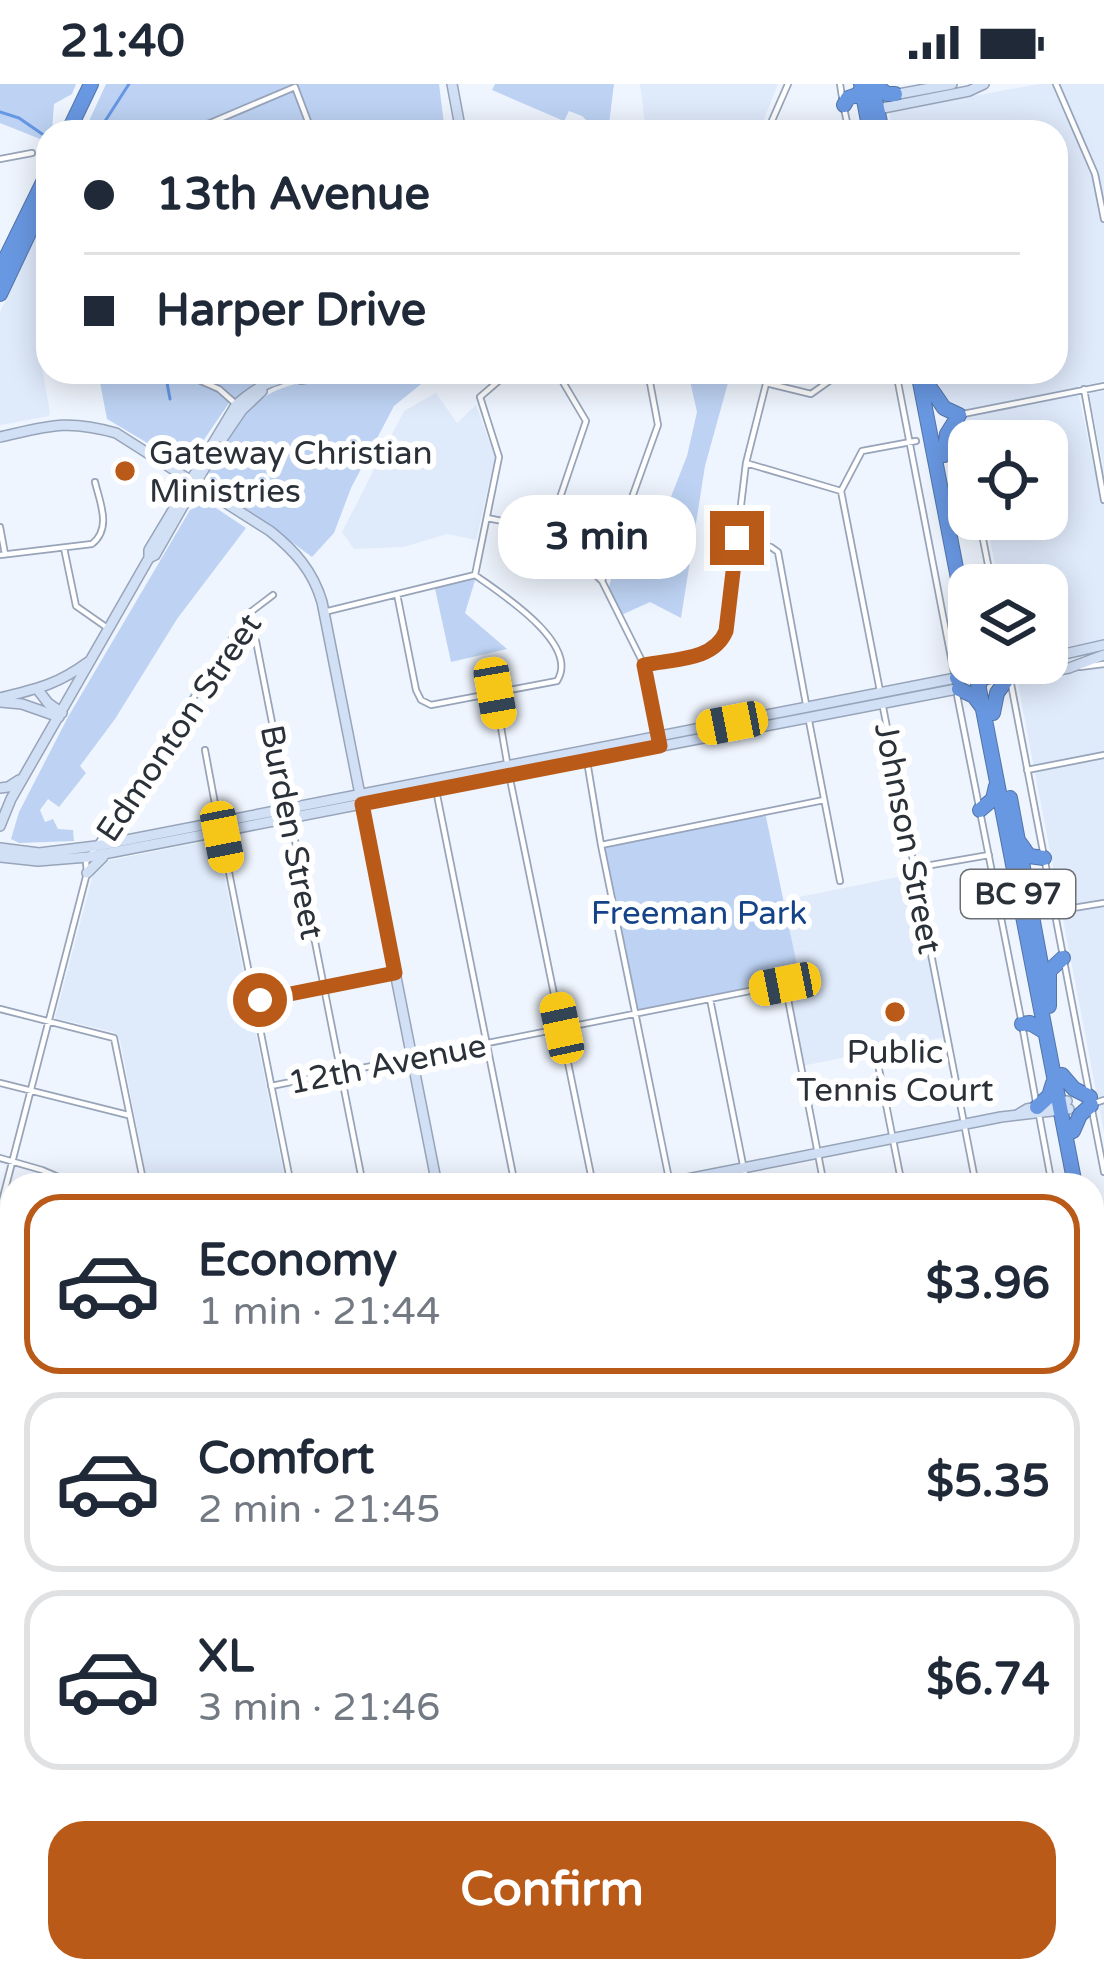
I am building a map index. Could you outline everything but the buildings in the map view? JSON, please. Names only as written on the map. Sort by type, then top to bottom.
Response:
[{"type":"highway","points":[[78,120],[96,84]]},
{"type":"highway","points":[[845,110],[848,98],[897,91]]},
{"type":"highway","points":[[0,270],[36,196]]},
{"type":"highway","points":[[0,294],[36,218]]},
{"type":"highway","points":[[921,384],[965,564]]},
{"type":"highway","points":[[930,384],[930,418],[913,441],[938,451]]},
{"type":"highway","points":[[931,389],[944,408],[958,415]]},
{"type":"highway","points":[[930,418],[958,415]]},
{"type":"highway","points":[[957,564],[938,451],[958,415]]},
{"type":"highway","points":[[957,684],[988,711],[997,693],[996,684]]},
{"type":"highway","name":"BC 97","points":[[992,684],[988,711],[997,781],[1058,1077]]},
{"type":"highway","name":"BC 97","points":[[988,711],[1017,835],[1074,1173]]},
{"type":"highway","points":[[980,810],[993,799],[997,781]]},
{"type":"highway","points":[[1017,835],[1026,854],[1044,857]]},
{"type":"highway","points":[[1046,1032],[1026,1024],[1045,1006],[1049,971],[1064,958]]},
{"type":"highway","points":[[1058,1077],[1097,1100],[1069,1132],[1038,1111],[1058,1077]]},
{"type":"highway","name":"BC 97","points":[[1069,1132],[1081,1173]]},
{"type":"street","points":[[772,120],[788,84]]},
{"type":"street","points":[[840,84],[847,120]]},
{"type":"street","points":[[897,91],[952,84]]},
{"type":"street","points":[[869,95],[969,91],[980,84]]},
{"type":"street","points":[[1056,84],[1095,174],[1104,219]]},
{"type":"street","points":[[452,86],[459,120]]},
{"type":"street","points":[[217,120],[295,87],[307,120]]},
{"type":"street","points":[[0,159],[32,153]]},
{"type":"street","points":[[208,384],[240,407]]},
{"type":"street","points":[[1,823],[4,794],[23,777],[61,715],[149,558],[149,550],[240,407],[277,384]]},
{"type":"street","points":[[475,574],[500,457],[480,397],[495,384]]},
{"type":"street","points":[[549,530],[586,422],[564,384]]},
{"type":"street","points":[[602,581],[658,425],[650,384]]},
{"type":"street","points":[[644,665],[710,652],[721,644],[746,464],[766,384]]},
{"type":"street","points":[[770,384],[811,394],[825,384]]},
{"type":"street","points":[[899,384],[948,634]]},
{"type":"street","points":[[959,420],[958,415],[1104,386]]},
{"type":"street","points":[[1084,389],[1104,500]]},
{"type":"street","points":[[0,437],[64,423],[116,433],[270,531],[310,572],[320,595],[435,1173]]},
{"type":"street","points":[[746,464],[841,490],[862,452],[913,441]]},
{"type":"street","points":[[174,470],[205,462]]},
{"type":"street","points":[[205,462],[213,494]]},
{"type":"street","points":[[0,527],[3,554],[92,544],[104,527],[95,482]]},
{"type":"street","points":[[149,558],[193,482]]},
{"type":"street","name":"Johnson Street","points":[[841,490],[974,1173]]},
{"type":"street","points":[[186,501],[213,494]]},
{"type":"street","points":[[487,518],[549,530],[602,581],[644,665],[659,742]]},
{"type":"street","points":[[737,538],[778,552],[840,880]]},
{"type":"street","points":[[64,548],[76,606],[110,629]]},
{"type":"street","points":[[323,612],[475,574]]},
{"type":"street","points":[[398,594],[416,690],[430,705],[557,681],[562,664],[542,626],[475,574]]},
{"type":"street","name":"Edmonton Street","points":[[102,849],[248,614],[273,595]]},
{"type":"street","name":"Burden Street","points":[[241,627],[256,641],[361,1173]]},
{"type":"street","points":[[1068,653],[1104,645]]},
{"type":"street","points":[[0,700],[65,679],[92,659]]},
{"type":"street","points":[[1068,668],[1104,659]]},
{"type":"street","points":[[8,855],[102,849],[957,684],[1026,1024],[1050,1173]]},
{"type":"street","points":[[998,684],[1027,770],[1097,1100],[1104,1172]]},
{"type":"street","points":[[38,690],[61,715]]},
{"type":"street","points":[[495,693],[591,1173]]},
{"type":"street","points":[[0,700],[61,715]]},
{"type":"street","points":[[361,800],[436,790],[659,742]]},
{"type":"street","points":[[205,750],[289,1173]]},
{"type":"street","points":[[1027,770],[1104,755]]},
{"type":"street","points":[[587,760],[668,1173]]},
{"type":"street","points":[[436,790],[512,1173]]},
{"type":"street","points":[[601,845],[824,800]]},
{"type":"street","points":[[0,806],[1,823]]},
{"type":"street","points":[[0,848],[8,855],[56,861],[88,857],[102,849]]},
{"type":"street","points":[[87,873],[102,849]]},
{"type":"street","points":[[914,868],[989,854]]},
{"type":"street","name":"Edmonton Street","points":[[9,1173],[88,857]]},
{"type":"street","points":[[1054,911],[1104,902]]},
{"type":"street","points":[[254,1001],[395,973]]},
{"type":"street","name":"12th Avenue","points":[[271,1086],[785,984],[818,1153]]},
{"type":"street","points":[[710,999],[744,1173]]},
{"type":"street","points":[[0,1009],[114,1037],[141,1173]]},
{"type":"street","points":[[876,1054],[900,1173]]},
{"type":"street","points":[[0,1084],[128,1115]]},
{"type":"street","points":[[720,1173],[1097,1100]]},
{"type":"street","points":[[818,1153],[822,1173]]},
{"type":"street","points":[[0,1158],[43,1173]]},
{"type":"shaded area","points":[[640,84],[778,84],[764,120],[644,120]]},
{"type":"shaded area","points":[[1039,84],[1104,84],[1104,381],[1077,387],[1094,469],[1103,466],[1089,393],[1104,391],[1104,1133],[1018,684],[1068,684],[1068,564],[995,564],[990,540],[1068,540],[1068,420],[967,420],[943,400],[940,384],[1068,384],[1068,120],[891,120],[889,111]]},
{"type":"shaded area","points":[[36,237],[36,384],[45,384],[49,416],[0,425],[0,312]]},
{"type":"shaded area","points":[[436,393],[457,423],[476,405],[495,457],[476,540],[447,534],[404,547],[354,549],[342,532],[404,411]]},
{"type":"shaded area","points":[[217,839],[284,1173],[146,1173],[120,1040],[113,1032],[55,1018],[96,863]]},
{"type":"shaded area","points":[[913,874],[945,1037],[802,1066],[784,978],[798,975],[784,900]]},
{"type":"green space","points":[[0,84],[76,84],[72,94],[54,104],[53,120],[36,120],[36,137],[0,123]]},
{"type":"green space","points":[[106,84],[439,84],[444,120],[90,120]]},
{"type":"green space","points":[[495,84],[614,84],[610,120],[586,120],[569,111],[562,120],[492,90]]},
{"type":"green space","points":[[100,384],[256,384],[229,403],[186,466],[107,419]]},
{"type":"green space","points":[[295,384],[421,384],[394,406],[351,488],[334,533],[312,557],[211,483],[209,471],[240,423],[273,392]]},
{"type":"green space","points":[[691,384],[728,384],[705,466],[681,618],[650,602],[617,617],[606,597],[624,535],[652,545],[687,456],[697,412]]},
{"type":"green space","points":[[207,502],[246,528],[177,619],[80,766],[86,773],[59,807],[48,799],[40,810],[45,822],[53,819],[58,829],[73,830],[74,841],[19,843],[11,839],[19,812],[68,717],[190,510]]},
{"type":"green space","points":[[477,574],[465,613],[507,649],[451,662],[434,584]]},
{"type":"green space","name":"Freeman Park","points":[[765,812],[799,975],[633,1012],[600,846]]},
{"type":"waterway","points":[[106,120],[129,84]]},
{"type":"waterway","points":[[0,112],[36,130]]},
{"type":"waterway","points":[[167,384],[170,399]]},
{"type":"place","name":"Gateway Christian Ministries","points":[[125,471]]},
{"type":"place","name":"Public Tennis Court","points":[[895,1012]]},
{"type":"route","points":[[260,1000],[395,973],[362,804],[660,746],[644,665],[710,652],[721,644],[737,538]]}]
